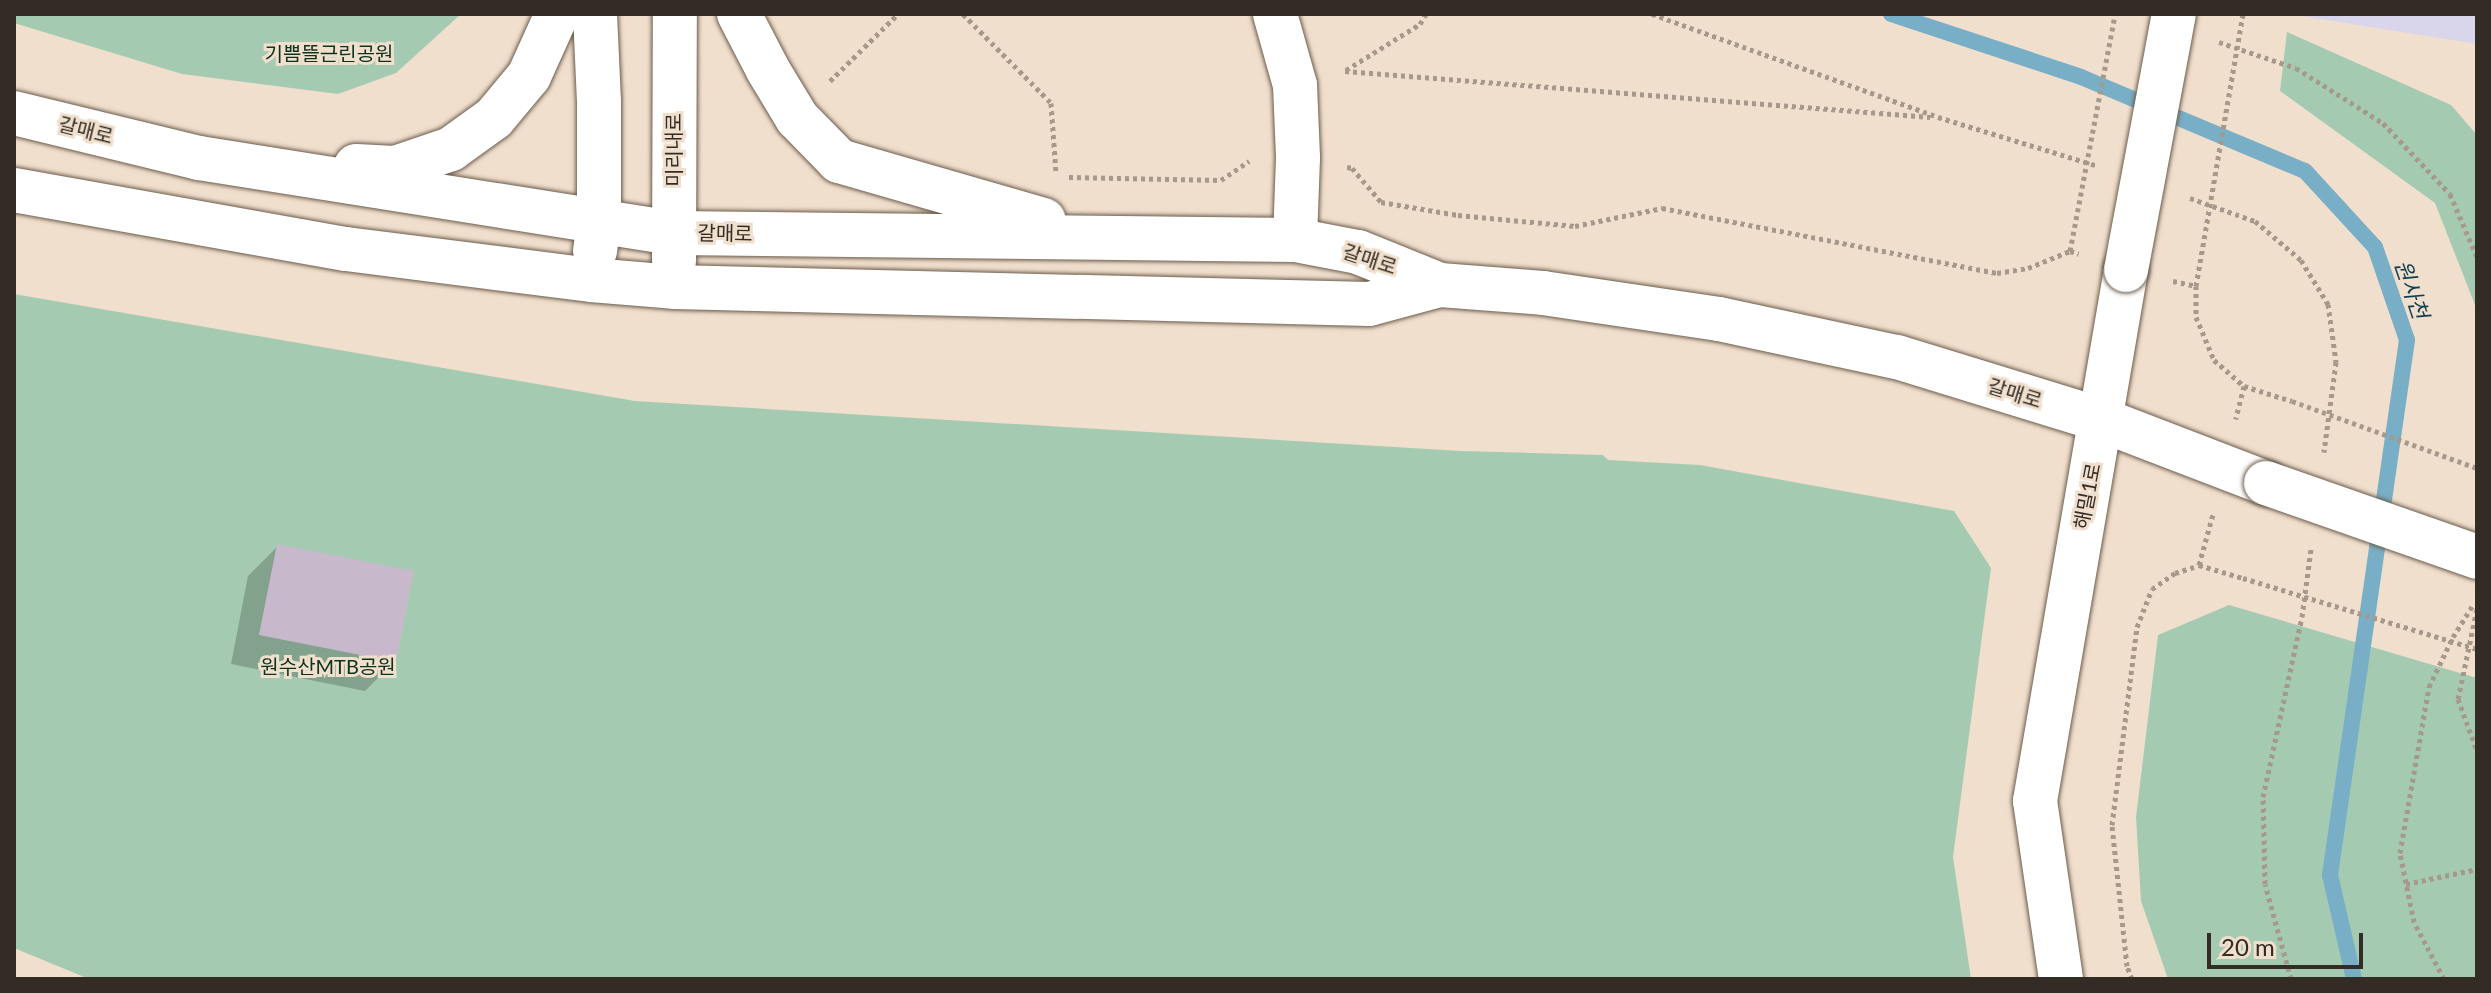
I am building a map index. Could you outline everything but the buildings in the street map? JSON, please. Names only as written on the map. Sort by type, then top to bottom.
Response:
[{"type":"street","points":[[221,162],[395,168],[451,149],[494,118],[529,76],[557,14]]},
{"type":"street","points":[[591,280],[599,222],[595,14]]},
{"type":"street","name":"미리내로","points":[[674,287],[675,14]]},
{"type":"street","points":[[739,14],[797,118],[839,161],[961,199],[1112,238]]},
{"type":"street","points":[[1275,14],[1295,85],[1298,158],[1295,240]]},
{"type":"street","name":"해밀1로","points":[[2061,979],[2035,801],[2126,270],[2174,14]]},
{"type":"street","name":"갈매로","points":[[14,113],[221,162],[674,233],[1295,240],[1358,252],[1440,285],[1543,293],[1719,319],[1897,357],[2102,420],[2266,483],[2477,557]]},
{"type":"street","name":"갈매로","points":[[14,190],[346,249],[591,280],[674,287],[1369,304],[1440,285]]},
{"type":"path","points":[[822,89],[898,14]]},
{"type":"path","points":[[963,14],[1051,103],[1056,135],[1056,177]]},
{"type":"path","points":[[1426,14],[1420,24],[1345,71],[1938,117]]},
{"type":"path","points":[[2070,251],[2115,14]]},
{"type":"path","points":[[2196,286],[2243,14]]},
{"type":"path","points":[[2210,38],[2296,68],[2383,123],[2450,194],[2477,257]]},
{"type":"path","points":[[2244,386],[2477,468]]},
{"type":"path","points":[[2199,565],[2477,649]]},
{"type":"path","points":[[2444,979],[2414,922],[2400,853],[2429,687],[2453,637],[2477,599]]},
{"type":"path","points":[[2477,609],[2458,699],[2477,751]]},
{"type":"path","points":[[2406,884],[2477,869]]},
{"type":"shaded area","points":[[2289,14],[2477,14],[2477,44]]},
{"type":"green space","name":"기쁨뜰근린공원","points":[[14,14],[461,14],[396,73],[338,94],[182,74],[14,23]]},
{"type":"green space","points":[[2287,32],[2451,105],[2477,135],[2477,322],[2475,305],[2435,203],[2280,91]]},
{"type":"green space","name":"원수산MTB공원","points":[[14,294],[635,401],[1461,451],[1603,455],[1608,460],[1700,465],[1954,511],[1991,568],[1953,857],[1971,979],[89,979],[14,948]]},
{"type":"green space","points":[[2229,605],[2477,678],[2477,979],[2168,979],[2141,901],[2136,817],[2158,635]]},
{"type":"waterway","name":"원사천","points":[[1891,14],[2081,77],[2305,171],[2375,247],[2407,340],[2330,875],[2354,979]]}]
